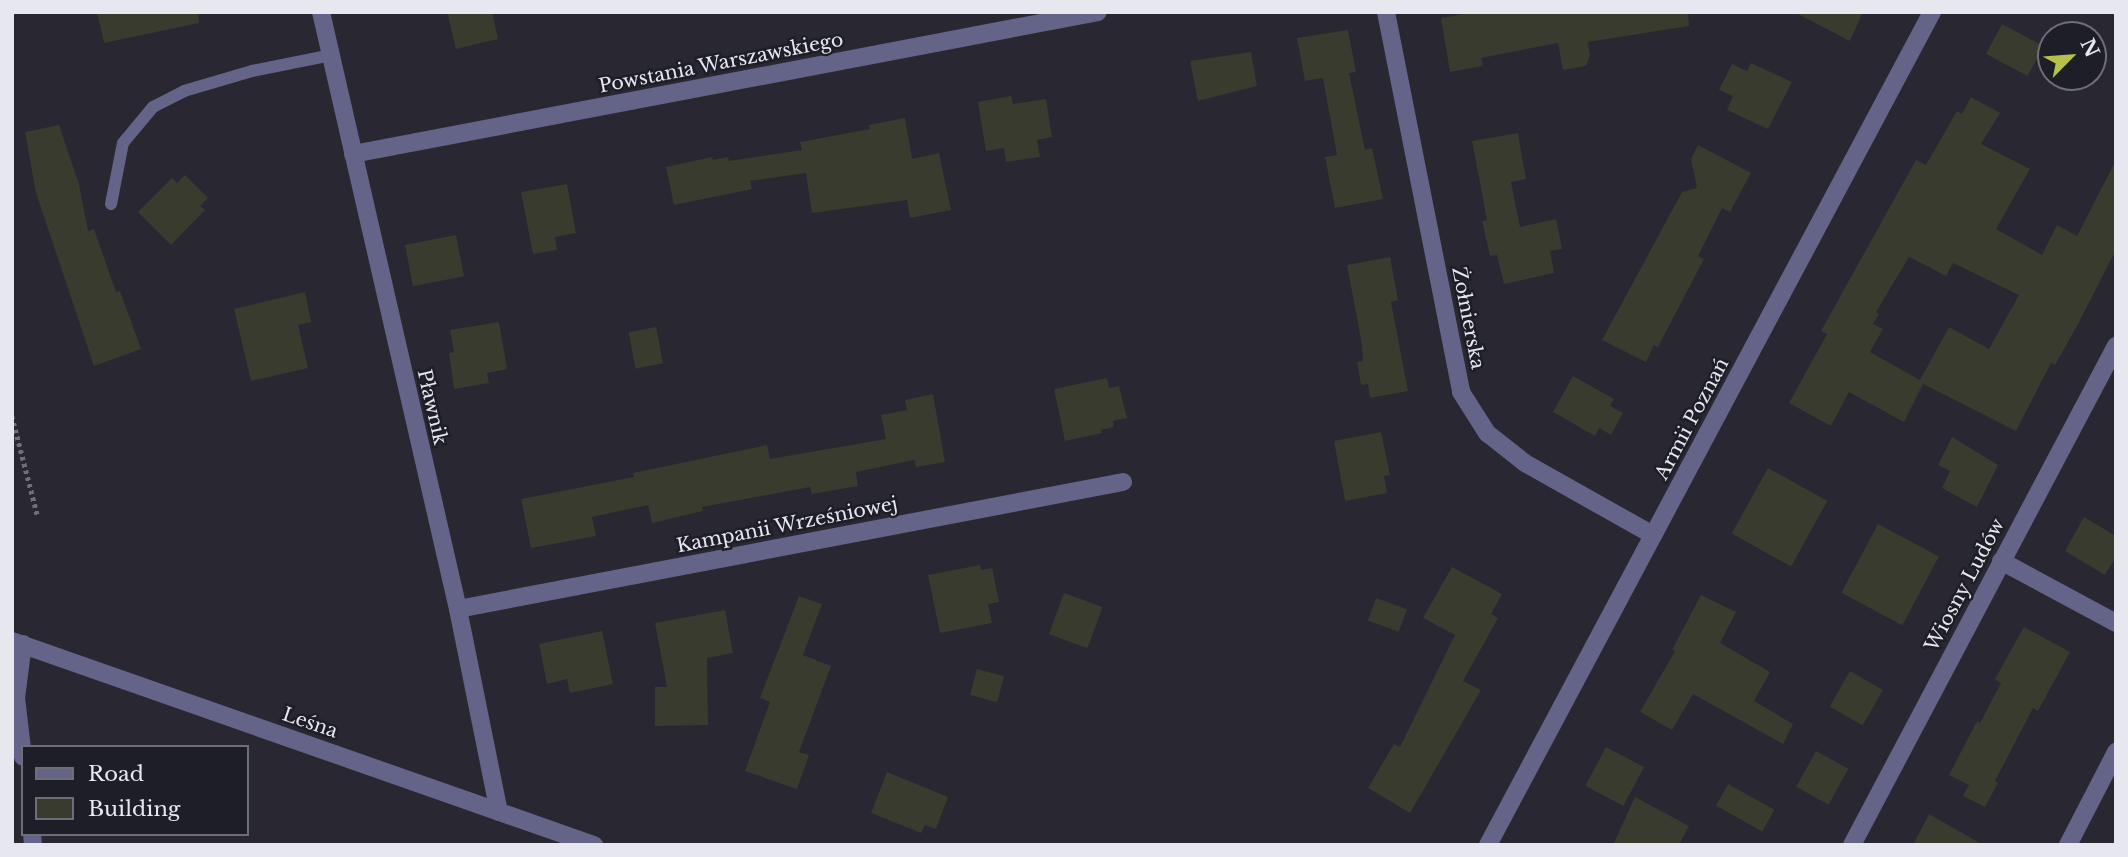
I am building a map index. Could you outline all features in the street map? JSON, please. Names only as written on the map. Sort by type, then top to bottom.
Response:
[{"type":"street","name":"Pławnik","points":[[321,12],[458,609],[499,812]]},
{"type":"street","name":"Powstania Warszawskiego","points":[[353,154],[1098,12]]},
{"type":"street","name":"Żołnierska","points":[[1386,12],[1461,393],[1487,433],[1525,463],[1653,535]]},
{"type":"street","name":"Armii Poznań","points":[[1488,845],[1932,12]]},
{"type":"street","name":"Wiosny Ludów","points":[[1852,845],[2116,346]]},
{"type":"street","name":"Kampanii Wrześniowej","points":[[458,609],[1123,482]]},
{"type":"street","points":[[2001,561],[2116,623]]},
{"type":"street","points":[[18,642],[16,698],[22,745]]},
{"type":"street","name":"Leśna","points":[[18,642],[594,845]]},
{"type":"street","points":[[2068,845],[2116,752]]},
{"type":"lane","points":[[111,204],[123,143],[153,107],[184,91],[252,71],[332,55]]},
{"type":"path","points":[[12,416],[37,517]]},
{"type":"building","points":[[97,12],[198,12],[199,23],[104,43]]},
{"type":"building","points":[[447,12],[492,12],[498,39],[456,49]]},
{"type":"building","points":[[1476,12],[1688,12],[1689,26],[1588,42],[1590,56],[1586,66],[1563,70],[1558,43],[1481,58],[1483,66],[1450,72],[1441,18]]},
{"type":"building","points":[[1794,12],[1863,12],[1850,41]]},
{"type":"building","points":[[2002,24],[2037,43],[2037,58],[2028,76],[1986,54]]},
{"type":"building","points":[[1348,30],[1356,72],[1349,73],[1365,150],[1372,148],[1383,199],[1335,208],[1325,157],[1337,155],[1323,78],[1305,81],[1297,38]]},
{"type":"building","points":[[1251,52],[1257,86],[1198,101],[1190,61]]},
{"type":"building","points":[[1751,63],[1792,82],[1768,129],[1727,110],[1733,96],[1719,90],[1732,64],[1747,71]]},
{"type":"building","points":[[1011,96],[1013,104],[1046,99],[1052,137],[1037,140],[1040,157],[1006,162],[1004,148],[986,151],[978,102]]},
{"type":"building","points":[[1971,97],[2000,113],[1981,144],[2030,169],[1996,229],[2042,255],[2057,225],[2077,236],[2116,160],[2116,250],[2077,326],[2055,365],[2051,363],[2016,431],[1923,384],[1904,422],[1849,392],[1831,426],[1789,403],[1827,334],[1821,331],[1916,160],[1926,165],[1957,111],[1962,114]],"holes":[[[1909,257],[1946,276],[1953,263],[2019,295],[1989,349],[1949,327],[1920,380],[1870,352],[1883,329],[1873,324],[1879,314],[1876,312]]]},
{"type":"building","points":[[905,118],[912,159],[939,153],[951,210],[910,218],[907,200],[812,213],[806,173],[750,181],[752,189],[674,205],[666,167],[712,157],[713,160],[728,157],[729,161],[802,150],[800,142],[870,129],[869,125]]},
{"type":"building","points":[[59,125],[79,184],[88,231],[94,229],[116,292],[120,291],[141,349],[94,366],[36,193],[25,132]]},
{"type":"building","points":[[1518,133],[1526,179],[1511,182],[1520,227],[1556,219],[1562,249],[1550,251],[1554,273],[1504,284],[1497,255],[1490,256],[1482,221],[1487,220],[1472,141]]},
{"type":"building","points":[[1698,145],[1751,173],[1730,212],[1722,208],[1698,256],[1704,259],[1658,347],[1654,345],[1646,362],[1602,340],[1682,192],[1697,188],[1691,159]]},
{"type":"building","points":[[185,175],[208,198],[200,206],[205,210],[171,245],[138,212],[172,178],[177,183]]},
{"type":"building","points":[[567,184],[576,233],[555,237],[557,250],[533,254],[521,192]]},
{"type":"building","points":[[456,235],[464,276],[413,286],[405,245]]},
{"type":"building","points":[[1390,257],[1398,300],[1391,302],[1408,391],[1370,398],[1368,384],[1361,385],[1357,362],[1363,361],[1362,345],[1347,265]]},
{"type":"building","points":[[305,292],[311,322],[298,325],[308,368],[251,381],[234,309]]},
{"type":"building","points":[[499,322],[507,369],[487,373],[489,383],[454,389],[449,353],[454,352],[450,330]]},
{"type":"building","points":[[656,327],[663,363],[636,369],[629,332]]},
{"type":"building","points":[[1573,376],[1614,399],[1610,406],[1623,413],[1611,435],[1599,428],[1595,436],[1553,412]]},
{"type":"building","points":[[1107,378],[1109,388],[1119,386],[1127,418],[1113,421],[1114,427],[1101,430],[1102,433],[1065,441],[1054,389]]},
{"type":"building","points":[[933,394],[945,462],[916,467],[914,460],[856,472],[858,486],[812,494],[810,487],[702,507],[703,511],[652,523],[648,505],[592,517],[596,536],[531,548],[521,499],[634,477],[633,473],[767,445],[770,459],[886,439],[881,415],[907,410],[905,400]]},
{"type":"building","points":[[1381,432],[1390,475],[1384,476],[1387,493],[1345,501],[1334,441]]},
{"type":"building","points":[[1952,437],[1998,465],[1977,507],[1942,488],[1950,471],[1938,465]]},
{"type":"building","points":[[1768,468],[1827,501],[1791,567],[1732,534]]},
{"type":"building","points":[[2084,517],[2116,536],[2116,557],[2105,575],[2065,551]]},
{"type":"building","points":[[1878,524],[1939,556],[1902,625],[1841,593]]},
{"type":"building","points":[[980,565],[981,570],[992,568],[999,602],[988,604],[992,623],[940,633],[928,575]]},
{"type":"building","points":[[1452,567],[1502,594],[1491,614],[1498,618],[1463,681],[1481,690],[1410,813],[1368,788],[1394,744],[1400,747],[1455,635],[1423,618]]},
{"type":"building","points":[[1064,593],[1103,607],[1087,648],[1049,634]]},
{"type":"building","points":[[1701,595],[1736,612],[1720,643],[1770,672],[1754,701],[1793,724],[1783,744],[1693,694],[1672,730],[1640,712],[1675,651],[1672,650]]},
{"type":"building","points":[[799,596],[822,604],[803,655],[831,666],[799,752],[809,755],[797,789],[745,771],[770,702],[760,698]]},
{"type":"building","points":[[1376,598],[1407,609],[1399,632],[1368,621]]},
{"type":"building","points":[[725,610],[733,653],[707,658],[708,725],[655,726],[655,687],[667,687],[655,623]]},
{"type":"building","points":[[2024,627],[2070,652],[2038,711],[2033,708],[1995,781],[1998,783],[1985,807],[1963,796],[1969,785],[1949,775],[1977,721],[1980,723],[2001,683],[1995,679]]},
{"type":"building","points":[[602,631],[613,684],[570,693],[567,679],[547,684],[539,644]]},
{"type":"building","points":[[977,669],[1004,676],[997,702],[970,695]]},
{"type":"building","points":[[1850,671],[1883,690],[1862,726],[1830,707]]},
{"type":"building","points":[[1606,747],[1644,767],[1623,806],[1585,786]]},
{"type":"building","points":[[1816,751],[1848,769],[1828,805],[1796,787]]},
{"type":"building","points":[[887,772],[948,797],[936,829],[925,825],[921,833],[871,813]]},
{"type":"building","points":[[1728,784],[1774,810],[1762,832],[1716,806]]},
{"type":"building","points":[[1635,797],[1689,826],[1679,845],[1613,845]]},
{"type":"building","points":[[1929,814],[1983,845],[1913,845]]}]
